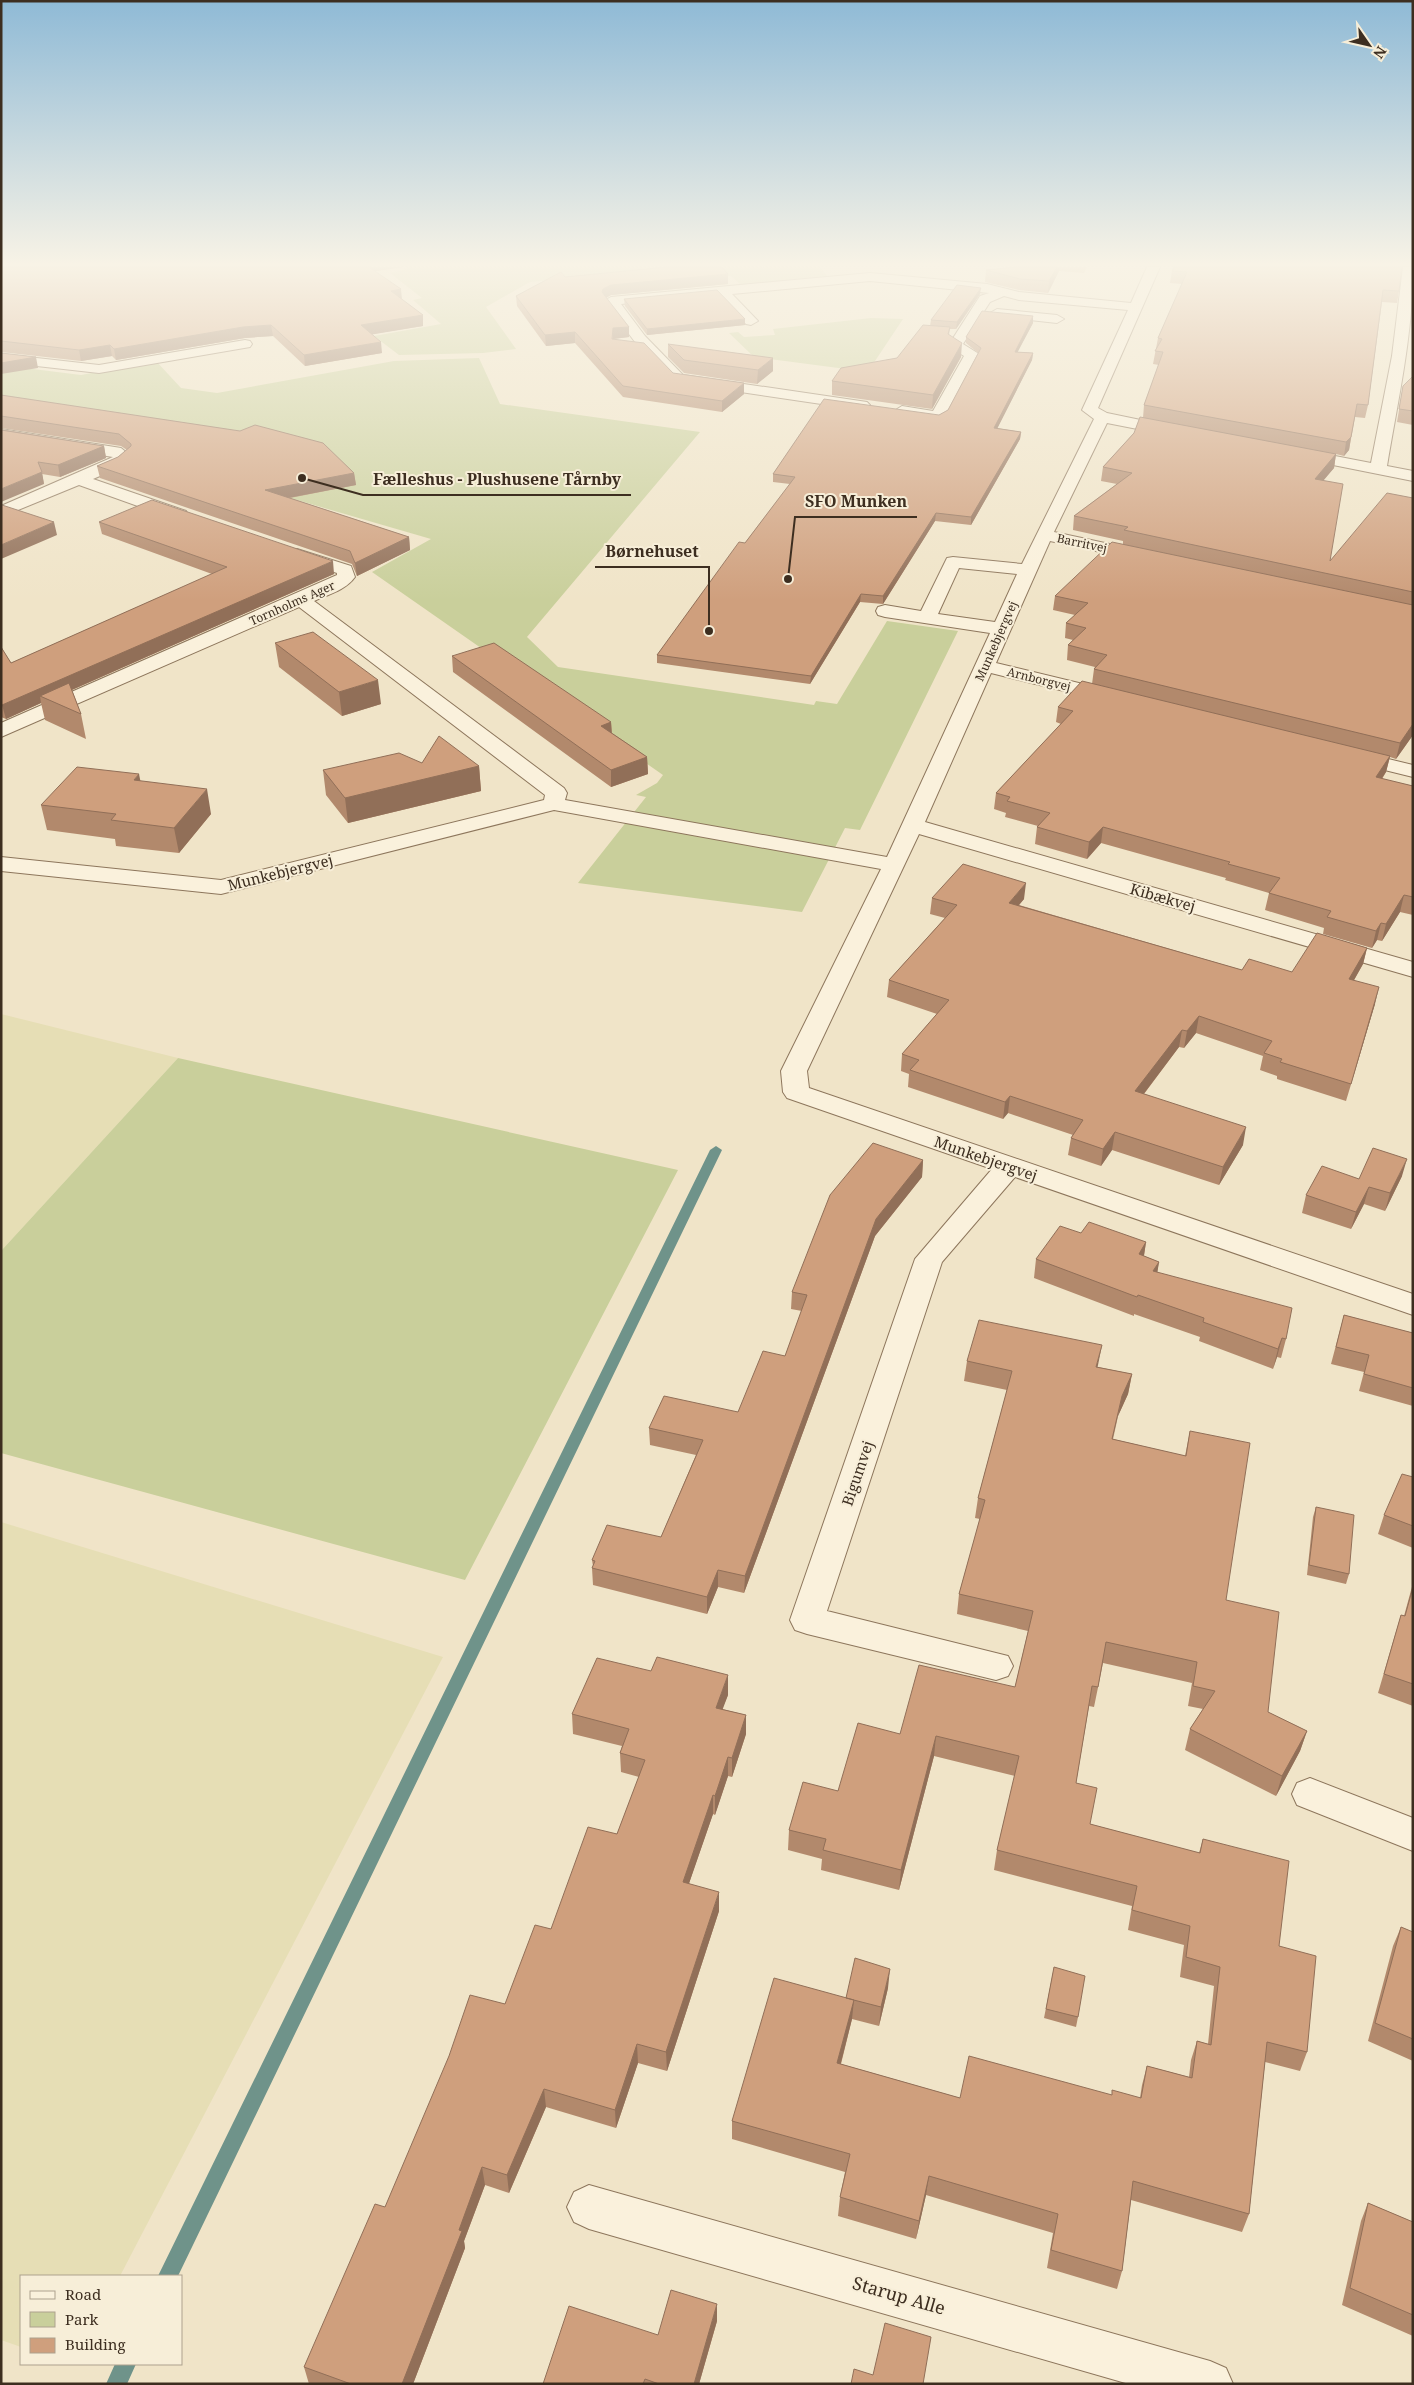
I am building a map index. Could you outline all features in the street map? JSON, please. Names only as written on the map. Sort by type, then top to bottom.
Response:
[{"type":"street","points":[[677,378],[938,416],[959,378]]},
{"type":"street","points":[[1104,378],[1090,410],[1102,418],[1185,433]]},
{"type":"street","points":[[1378,469],[1401,378]]},
{"type":"street","points":[[793,408],[804,397]]},
{"type":"street","name":"Munkebjergvej","points":[[1102,418],[1044,535],[913,825],[794,1070],[796,1092],[1413,1305]]},
{"type":"street","points":[[1,434],[115,451],[124,456],[114,464],[1,512]]},
{"type":"street","points":[[1286,452],[1413,476]]},
{"type":"street","points":[[78,479],[194,520]]},
{"type":"street","name":"Barritvej","points":[[1044,535],[1161,560]]},
{"type":"street","name":"Tornholms Ager","points":[[1,731],[336,584],[346,577],[344,570],[282,550]]},
{"type":"street","points":[[927,618],[953,562],[1028,570]]},
{"type":"street","points":[[300,600],[556,793],[554,804]]},
{"type":"street","points":[[885,611],[1002,629]]},
{"type":"street","name":"Arnborgvej","points":[[985,666],[1128,701]]},
{"type":"street","points":[[1337,752],[1413,771]]},
{"type":"street","name":"Munkebjergvej","points":[[1,864],[221,887],[554,804],[894,865]]},
{"type":"street","name":"Kibækvej","points":[[913,825],[1413,970]]},
{"type":"street","name":"Bigumvej","points":[[996,1666],[807,1620],[930,1259],[1009,1166]]},
{"type":"street","points":[[1310,1794],[1413,1835]]},
{"type":"street","name":"Starup Alle","points":[[589,2207],[1210,2384]]},
{"type":"shaded area","points":[[1,1014],[178,1058],[1,1251]]},
{"type":"shaded area","points":[[1,1522],[443,1657],[121,2275],[20,2275],[20,2347],[1,2340]]},
{"type":"green space","points":[[1,378],[172,378],[181,388],[217,393],[298,378],[488,378],[500,404],[700,432],[527,637],[558,667],[814,705],[816,701],[837,704],[887,621],[958,631],[860,830],[845,828],[802,912],[578,883],[646,797],[636,795],[657,783],[663,775],[372,572],[431,539],[245,485],[1,402]]},
{"type":"green space","points":[[178,1058],[678,1170],[465,1580],[1,1453],[1,1251]]},
{"type":"building","points":[[616,378],[711,378],[744,383],[722,401],[623,386]]},
{"type":"building","points":[[834,378],[942,378],[933,395],[832,381]]},
{"type":"building","points":[[965,378],[1020,378],[994,428],[1021,432],[971,517],[936,513],[883,596],[861,594],[811,676],[657,655],[739,542],[745,543],[795,477],[773,474],[824,399],[939,415],[948,410]]},
{"type":"building","points":[[1154,378],[1371,378],[1368,405],[1357,404],[1351,437],[1346,442],[1144,405]]},
{"type":"building","points":[[1413,378],[1413,411],[1399,409],[1403,386]]},
{"type":"building","points":[[1,395],[240,431],[255,425],[323,443],[354,473],[265,490],[409,537],[355,563],[350,551],[97,466],[118,457],[131,444],[119,434],[1,416]]},
{"type":"building","points":[[1140,417],[1336,454],[1315,479],[1343,484],[1330,561],[1387,493],[1413,498],[1413,592],[1124,530],[1128,527],[1074,516],[1132,473],[1103,467],[1134,433]]},
{"type":"building","points":[[1,430],[104,446],[58,465],[38,462],[42,472],[1,489]]},
{"type":"building","points":[[152,500],[333,561],[1,705],[1,647],[11,663],[227,567],[99,522]]},
{"type":"building","points":[[2,505],[54,522],[1,545]]},
{"type":"building","points":[[1112,542],[1413,605],[1413,724],[1400,743],[1094,669],[1107,655],[1068,645],[1086,628],[1066,623],[1088,603],[1055,596]]},
{"type":"building","points":[[313,632],[378,680],[339,692],[275,643]]},
{"type":"building","points":[[494,643],[611,722],[601,726],[647,757],[611,770],[452,656]]},
{"type":"building","points":[[1082,681],[1390,756],[1376,777],[1413,786],[1413,897],[1404,895],[1386,924],[1381,923],[1376,931],[1327,917],[1331,911],[1269,893],[1280,878],[1228,864],[1230,862],[1103,827],[1089,842],[1037,827],[1050,813],[1007,801],[1010,797],[996,793],[1073,711],[1058,707]]},
{"type":"building","points":[[69,683],[81,714],[40,696]]},
{"type":"building","points":[[439,736],[479,766],[345,798],[323,770],[399,753],[422,763]]},
{"type":"building","points":[[77,767],[139,774],[134,780],[207,789],[174,828],[111,820],[116,814],[41,805]]},
{"type":"building","points":[[963,864],[1026,883],[1009,903],[1242,970],[1249,959],[1292,972],[1317,933],[1367,948],[1349,979],[1379,987],[1351,1084],[1280,1062],[1282,1059],[1264,1053],[1272,1041],[1199,1016],[1187,1031],[1182,1030],[1135,1091],[1246,1127],[1223,1167],[1115,1132],[1103,1149],[1071,1138],[1083,1120],[1010,1096],[1005,1102],[910,1070],[919,1060],[902,1054],[949,1000],[889,980],[957,905],[932,898]]},
{"type":"building","points":[[873,1143],[923,1160],[876,1219],[745,1576],[718,1570],[707,1597],[592,1568],[595,1561],[592,1560],[607,1525],[661,1537],[703,1440],[649,1428],[664,1396],[738,1412],[763,1351],[785,1356],[807,1295],[792,1292],[830,1195]]},
{"type":"building","points":[[1373,1148],[1407,1159],[1390,1193],[1369,1187],[1356,1212],[1306,1195],[1322,1166],[1359,1179]]},
{"type":"building","points":[[1089,1222],[1146,1242],[1139,1254],[1159,1262],[1153,1271],[1292,1308],[1286,1339],[1282,1338],[1278,1349],[1203,1322],[1204,1318],[1138,1295],[1137,1297],[1036,1259],[1060,1226],[1081,1233]]},
{"type":"building","points":[[1344,1315],[1413,1333],[1413,1388],[1364,1374],[1369,1355],[1336,1347]]},
{"type":"building","points":[[979,1320],[1102,1345],[1096,1367],[1132,1374],[1122,1396],[1112,1439],[1186,1456],[1190,1431],[1250,1443],[1226,1600],[1279,1612],[1268,1712],[1307,1731],[1282,1776],[1190,1729],[1215,1691],[1193,1686],[1197,1662],[1106,1642],[1098,1687],[1092,1686],[1076,1783],[1097,1788],[1090,1824],[1200,1853],[1203,1839],[1289,1861],[1279,1946],[1316,1956],[1307,2052],[1267,2042],[1249,2214],[1133,2181],[1122,2271],[1051,2250],[1058,2214],[929,2176],[919,2221],[840,2197],[850,2154],[732,2121],[774,1978],[854,2000],[837,2063],[960,2098],[969,2056],[1112,2095],[1112,2090],[1141,2098],[1147,2066],[1192,2078],[1197,2041],[1211,2045],[1220,1967],[1186,1957],[1190,1926],[1132,1910],[1137,1886],[997,1850],[1019,1756],[936,1736],[901,1870],[823,1850],[826,1839],[789,1830],[803,1782],[838,1791],[858,1723],[900,1734],[919,1665],[1015,1687],[1033,1611],[959,1594],[985,1500],[978,1498],[1012,1371],[967,1361]]},
{"type":"building","points":[[1402,1474],[1413,1477],[1413,1526],[1384,1515]]},
{"type":"building","points":[[1316,1507],[1354,1515],[1349,1574],[1309,1565]]},
{"type":"building","points":[[1413,1587],[1413,1684],[1384,1674],[1401,1615],[1405,1616]]},
{"type":"building","points":[[657,1657],[728,1675],[716,1708],[746,1715],[732,1758],[728,1757],[715,1796],[713,1795],[683,1882],[719,1892],[666,2052],[637,2044],[615,2110],[544,2089],[507,2175],[482,2167],[459,2230],[462,2231],[402,2384],[351,2384],[304,2367],[375,2204],[385,2207],[449,2056],[470,1995],[505,2004],[535,1925],[551,1929],[588,1827],[617,1834],[645,1760],[620,1753],[629,1729],[572,1714],[597,1658],[651,1671]]},
{"type":"building","points":[[1401,1927],[1413,1932],[1413,2039],[1375,2023]]},
{"type":"building","points":[[855,1958],[890,1969],[881,2007],[846,1998]]},
{"type":"building","points":[[1054,1967],[1085,1976],[1078,2017],[1046,2009]]},
{"type":"building","points":[[1368,2203],[1413,2222],[1413,2315],[1350,2288]]},
{"type":"building","points":[[671,2290],[717,2304],[694,2384],[659,2384],[645,2379],[643,2384],[543,2384],[569,2306],[658,2335]]},
{"type":"building","points":[[885,2323],[931,2337],[923,2384],[851,2384],[854,2369],[873,2375]]},
{"type":"waterway","points":[[168,2275],[716,1150]]},
{"type":"waterway","points":[[116,2384],[126,2365]]},
{"type":"place","name":"Fælleshus - Plushusene Tårnby","points":[[302,478]]},
{"type":"place","name":"SFO Munken","points":[[788,579]]},
{"type":"place","name":"Børnehuset","points":[[709,631]]}]
